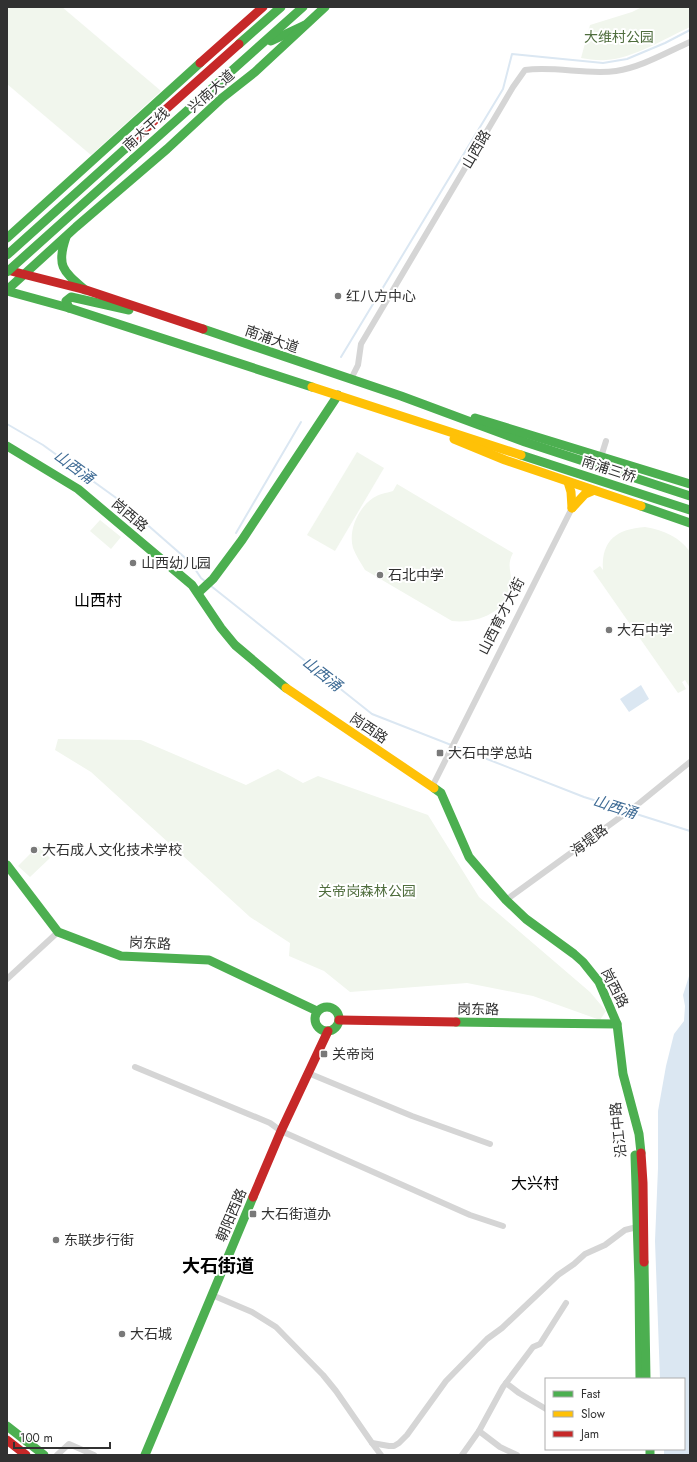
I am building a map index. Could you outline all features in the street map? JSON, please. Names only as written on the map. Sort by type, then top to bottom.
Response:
[{"type":"main road","name":"兴南大道","points":[[7,238],[264,7]]},
{"type":"main road","points":[[250,35],[269,7]]},
{"type":"main road","name":"南大干线","points":[[7,255],[126,148],[165,110],[281,7]]},
{"type":"main road","name":"南大干线","points":[[7,271],[303,7]]},
{"type":"main road","name":"兴南大道","points":[[7,290],[68,234],[167,149],[222,98],[254,72],[325,7]]},
{"type":"main road","points":[[259,46],[305,25]]},
{"type":"main road","points":[[48,200],[44,208],[42,218],[47,227],[54,232],[63,232],[76,227]]},
{"type":"main road","points":[[68,234],[62,247],[62,266],[69,275],[86,290]]},
{"type":"main road","name":"南浦大道","points":[[7,271],[86,290],[150,313],[338,376],[351,379],[525,442]]},
{"type":"main road","points":[[7,290],[69,308],[388,411],[505,460],[690,523]]},
{"type":"main road","points":[[69,308],[66,301],[71,297],[112,307],[150,313]]},
{"type":"main road","points":[[201,590],[213,579],[242,540],[338,395]]},
{"type":"main road","points":[[400,396],[690,484]]},
{"type":"main road","name":"南浦三桥","points":[[388,411],[690,510]]},
{"type":"main road","name":"南浦三桥","points":[[525,442],[690,496]]},
{"type":"main road","name":"岗西路","points":[[7,446],[78,489],[192,585],[201,590],[221,628],[235,645],[294,694],[441,793],[469,856],[506,900],[526,920],[583,962],[592,972],[604,992],[617,1024],[623,1074],[628,1093]]},
{"type":"main road","points":[[568,482],[571,492],[572,508]]},
{"type":"main road","points":[[572,508],[585,494],[592,490]]},
{"type":"main road","points":[[7,865],[58,932]]},
{"type":"main road","name":"岗东路","points":[[58,932],[121,956],[209,960],[317,1011]]},
{"type":"main road","points":[[324,1007],[332,1008],[338,1014],[339,1020],[335,1028],[328,1031],[321,1030],[315,1024],[314,1019],[317,1011],[324,1007]]},
{"type":"main road","name":"岗东路","points":[[339,1020],[617,1024]]},
{"type":"main road","name":"朝阳西路","points":[[145,1455],[282,1131],[328,1031]]},
{"type":"main road","name":"沿江中路","points":[[628,1093],[636,1165],[640,1226],[646,1378]]},
{"type":"main road","name":"沿江中路","points":[[640,1226],[640,1378]]},
{"type":"main road","points":[[7,1426],[44,1455]]},
{"type":"main road","points":[[7,1440],[26,1455]]},
{"type":"street","name":"山西路","points":[[351,379],[358,365],[361,344],[524,70],[617,71],[646,62],[690,42]]},
{"type":"street","points":[[601,456],[606,441]]},
{"type":"street","name":"山西育才大街","points":[[432,787],[572,508]]},
{"type":"street","name":"海堤路","points":[[506,900],[637,805],[690,762]]},
{"type":"street","points":[[7,979],[58,932]]},
{"type":"street","points":[[135,1067],[270,1123],[282,1131],[470,1215],[503,1226]]},
{"type":"street","points":[[308,1073],[412,1116],[490,1144]]},
{"type":"street","points":[[372,1443],[394,1446],[399,1443],[407,1435],[446,1381],[487,1339],[502,1328],[558,1275],[585,1254],[605,1245],[626,1230],[640,1226]]},
{"type":"street","points":[[212,1295],[252,1312],[276,1327],[336,1390],[381,1455]]},
{"type":"street","points":[[462,1455],[479,1431],[506,1383],[533,1347],[540,1344],[566,1303]]},
{"type":"street","points":[[506,1383],[519,1393],[545,1408]]},
{"type":"street","points":[[479,1431],[500,1447],[517,1455]]},
{"type":"street","points":[[57,1455],[69,1444],[94,1455]]},
{"type":"green space","points":[[7,7],[62,7],[161,91],[91,155],[7,84]]},
{"type":"green space","name":"大维村公园","points":[[642,7],[690,7],[690,27],[627,56],[603,60],[581,58],[590,25],[632,12]]},
{"type":"green space","points":[[357,452],[384,468],[335,551],[307,535]]},
{"type":"green space","points":[[397,484],[513,553],[510,561],[511,583],[509,593],[498,609],[481,618],[452,621],[365,570],[353,548],[353,527],[359,514],[368,502],[373,498],[393,491]]},
{"type":"green space","points":[[100,520],[121,537],[111,549],[90,531]]},
{"type":"green space","points":[[645,527],[658,530],[676,538],[690,552],[690,688],[685,680],[682,682],[686,689],[678,693],[593,571],[600,566],[603,570],[605,551],[613,538],[626,530]]},
{"type":"green space","name":"关帝岗森林公园","points":[[58,739],[141,740],[246,785],[278,769],[303,783],[318,776],[428,815],[479,897],[590,992],[606,1011],[600,1020],[533,996],[467,983],[350,992],[324,971],[289,956],[290,943],[250,917],[91,772],[55,750]]},
{"type":"green space","points":[[38,846],[50,858],[30,877],[18,866]]},
{"type":"shaded area","points":[[641,685],[649,699],[629,712],[620,699]]},
{"type":"shaded area","points":[[690,973],[690,1455],[664,1455],[664,1450],[685,1450],[685,1378],[660,1378],[655,1241],[658,1168],[658,1111],[666,1066],[674,1034],[684,1021],[685,1006],[683,995]]},
{"type":"waterway","points":[[341,357],[503,89],[512,54],[603,63],[627,59],[665,43],[690,30]]},
{"type":"waterway","points":[[236,533],[301,422]]},
{"type":"waterway","name":"山西涌","points":[[7,424],[43,445],[119,500],[191,563],[201,578],[206,582]]},
{"type":"waterway","name":"山西涌","points":[[211,586],[372,714],[584,797],[626,810]]},
{"type":"waterway","name":"山西涌","points":[[630,812],[690,831]]},
{"type":"traffic: fast","points":[[239,44],[281,7]]},
{"type":"traffic: fast","points":[[133,159],[303,7]]},
{"type":"traffic: fast","points":[[7,290],[76,227],[167,149],[222,98],[255,72],[325,7]]},
{"type":"traffic: fast","points":[[271,41],[305,25]]},
{"type":"traffic: fast","points":[[7,238],[200,63]]},
{"type":"traffic: fast","points":[[7,255],[126,148]]},
{"type":"traffic: fast","points":[[7,272],[133,159]]},
{"type":"traffic: fast","points":[[66,237],[63,247],[62,262],[71,278],[85,290]]},
{"type":"traffic: fast","points":[[7,291],[69,308],[312,387]]},
{"type":"traffic: fast","points":[[69,308],[66,301],[71,297],[129,310]]},
{"type":"traffic: fast","points":[[203,329],[401,396],[525,442],[690,496]]},
{"type":"traffic: fast","points":[[198,593],[213,579],[242,540],[338,395]]},
{"type":"traffic: fast","points":[[475,418],[690,484]]},
{"type":"traffic: fast","points":[[7,446],[78,489],[192,585],[221,628],[235,645],[286,688]]},
{"type":"traffic: fast","points":[[521,455],[690,510]]},
{"type":"traffic: fast","points":[[641,506],[690,523]]},
{"type":"traffic: fast","points":[[434,788],[441,793],[469,857],[506,900],[526,919],[574,954],[583,962],[599,982],[617,1024],[623,1074],[639,1134],[641,1153]]},
{"type":"traffic: fast","points":[[7,865],[58,932],[121,956],[209,960],[317,1011]]},
{"type":"traffic: fast","points":[[327,1007],[336,1010],[339,1019],[336,1028],[327,1031],[318,1028],[315,1019],[318,1010],[327,1007]]},
{"type":"traffic: fast","points":[[456,1022],[617,1024]]},
{"type":"traffic: fast","points":[[635,1155],[640,1378]]},
{"type":"traffic: fast","points":[[145,1455],[253,1197]]},
{"type":"traffic: fast","points":[[644,1262],[646,1378]]},
{"type":"traffic: fast","points":[[7,1426],[44,1455]]},
{"type":"traffic: fast","points":[[650,1450],[650,1455]]},
{"type":"traffic: slow","points":[[312,387],[521,455]]},
{"type":"traffic: slow","points":[[454,439],[505,460],[641,506]]},
{"type":"traffic: slow","points":[[568,482],[571,492],[572,508]]},
{"type":"traffic: slow","points":[[572,508],[585,494],[592,491]]},
{"type":"traffic: slow","points":[[286,688],[434,788]]},
{"type":"traffic: jam","points":[[200,63],[263,7]]},
{"type":"traffic: jam","points":[[126,148],[165,110],[239,44]]},
{"type":"traffic: jam","points":[[7,270],[86,290],[203,329]]},
{"type":"traffic: jam","points":[[339,1020],[456,1022]]},
{"type":"traffic: jam","points":[[253,1197],[281,1131],[328,1031]]},
{"type":"traffic: jam","points":[[641,1153],[644,1262]]},
{"type":"traffic: jam","points":[[7,1440],[26,1455]]},
{"type":"place","name":"红八方中心","points":[[338,296]]},
{"type":"place","name":"山西幼儿园","points":[[133,563]]},
{"type":"place","name":"石北中学","points":[[380,575]]},
{"type":"place","name":"大石中学","points":[[609,630]]},
{"type":"place","name":"大石中学总站","points":[[440,753]]},
{"type":"place","name":"大石成人文化技术学校","points":[[34,850]]},
{"type":"place","name":"关帝岗","points":[[324,1054]]},
{"type":"place","name":"大石街道办","points":[[253,1214]]},
{"type":"place","name":"东联步行街","points":[[56,1240]]},
{"type":"place","name":"大石城","points":[[122,1334]]},
{"type":"district","name":"山西村","points":[[98,600]]},
{"type":"district","name":"大兴村","points":[[535,1183]]},
{"type":"district","name":"大石街道","points":[[218,1266]]}]
